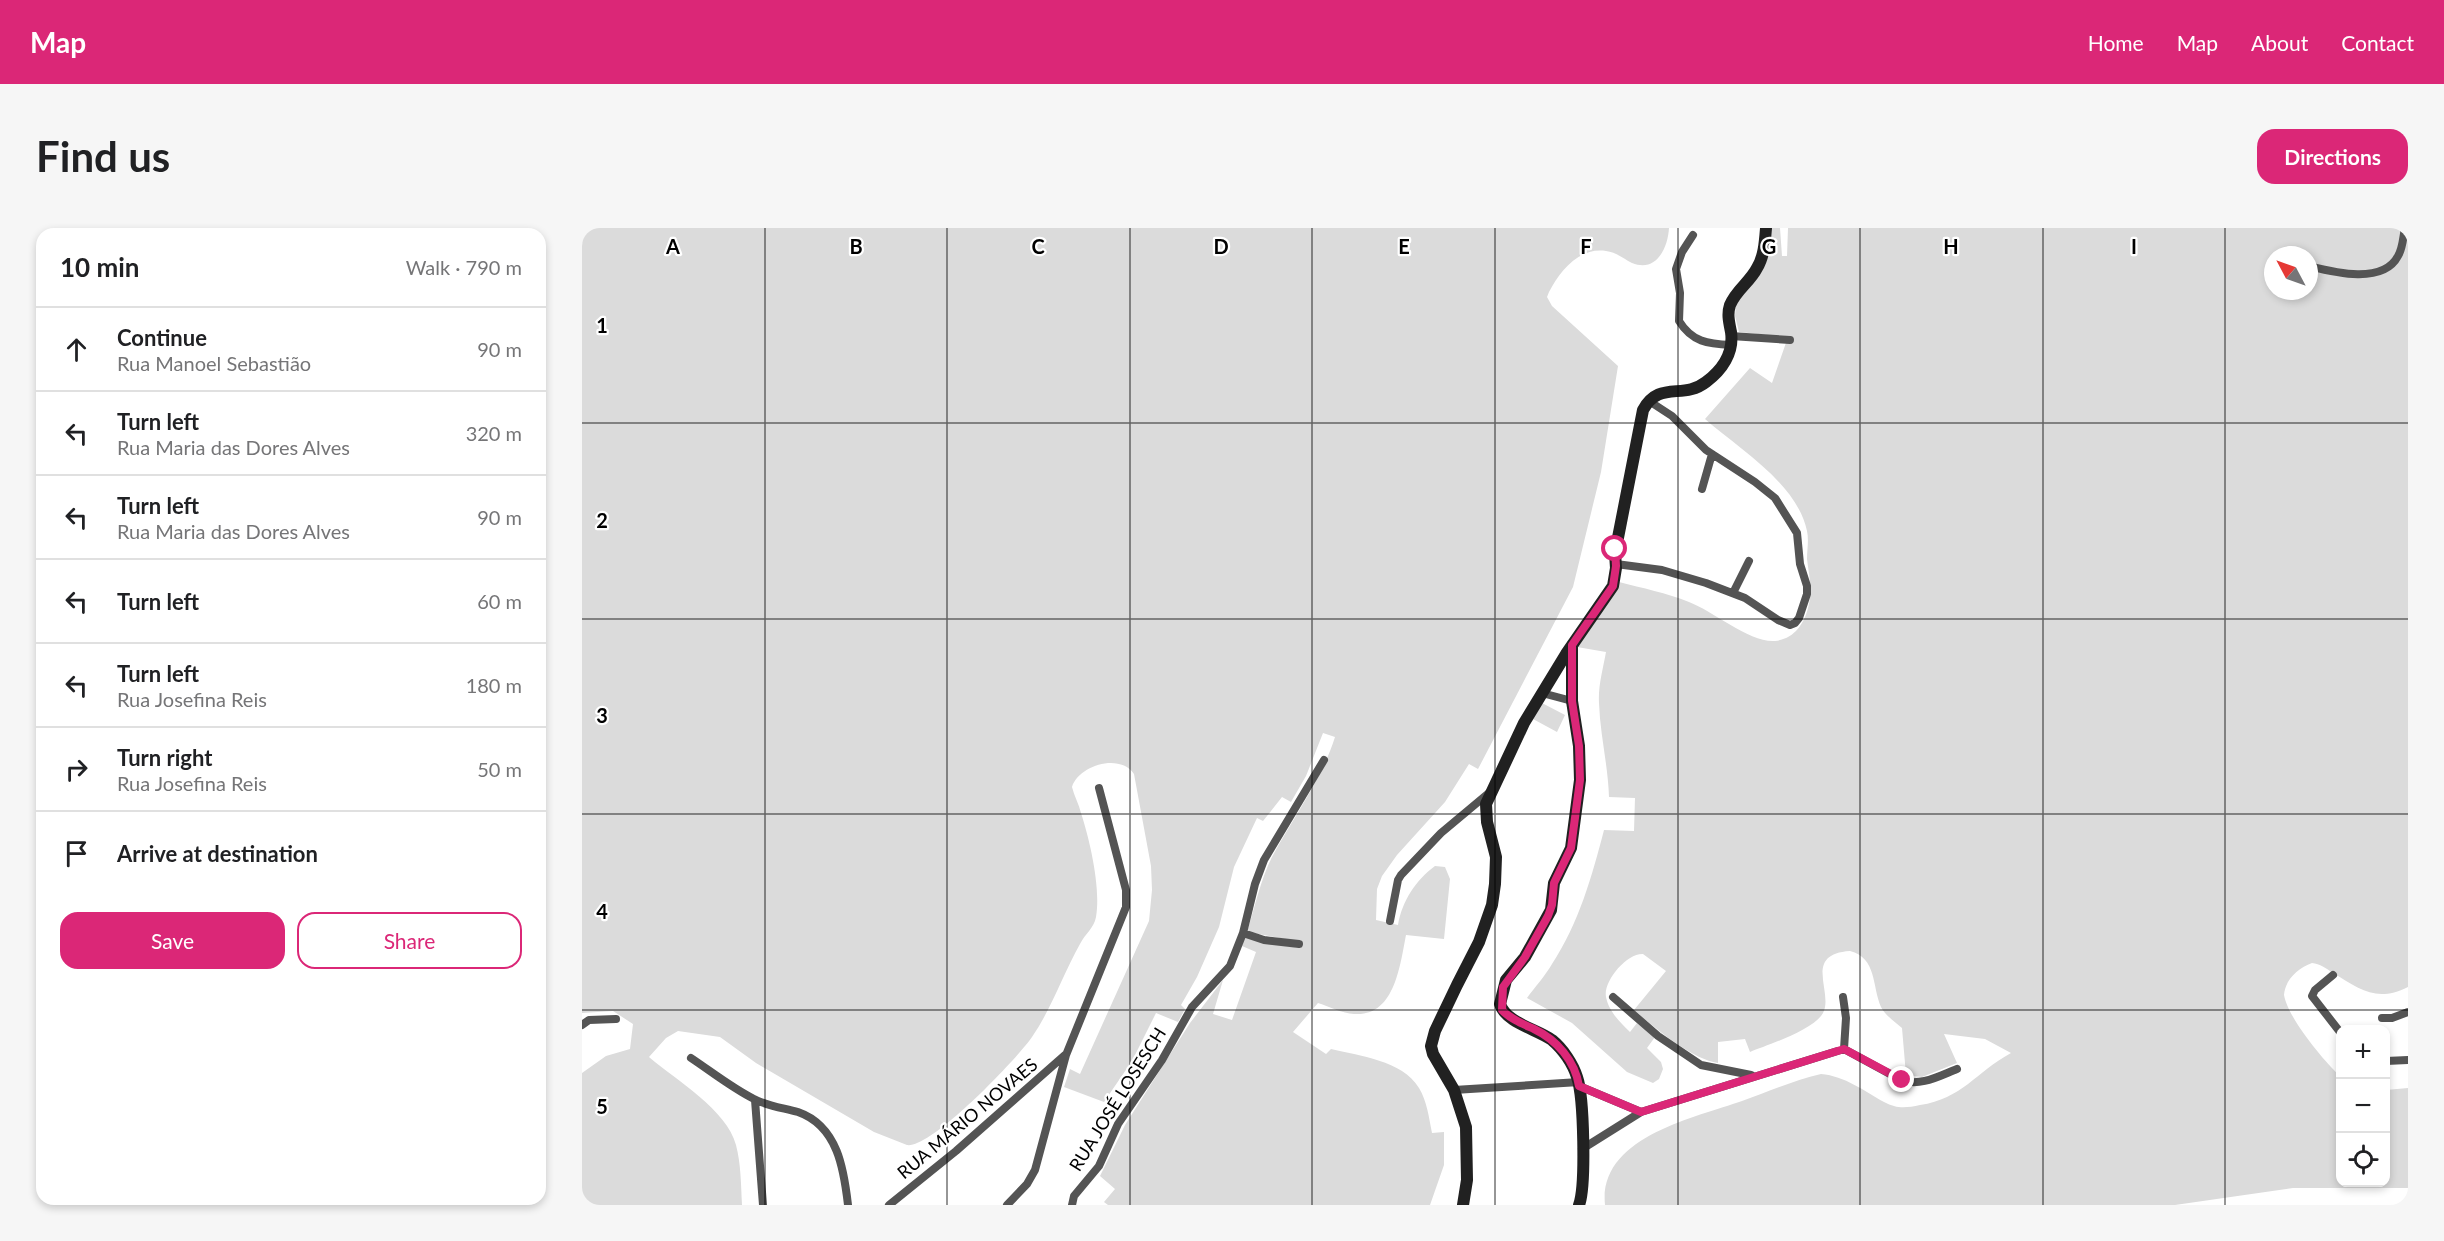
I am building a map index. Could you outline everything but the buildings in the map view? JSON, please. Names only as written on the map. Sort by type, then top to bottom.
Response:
[{"type":"street","points":[[1463,1205],[1467,1180],[1467,1136],[1454,1090],[1433,1054],[1432,1042],[1479,942],[1492,905],[1496,884],[1496,857],[1485,813],[1490,791],[1524,723],[1542,693],[1613,586],[1615,552],[1642,414],[1649,401],[1660,392],[1689,391],[1704,384],[1724,364],[1731,341],[1728,318],[1730,306],[1734,296],[1759,266],[1766,228]]},
{"type":"street","points":[[2318,268],[2348,275],[2385,269],[2398,257],[2405,228]]},
{"type":"street","points":[[1693,235],[1682,252],[1676,269],[1680,293],[1679,321],[1691,336],[1702,343],[1790,340]]},
{"type":"street","points":[[1616,564],[1662,570],[1732,592],[1754,603],[1782,622],[1792,625],[1799,618],[1808,590],[1800,564],[1797,533],[1774,498],[1755,482],[1712,454],[1672,417],[1649,401]]},
{"type":"street","points":[[1702,489],[1712,454]]},
{"type":"street","points":[[1732,592],[1749,561]]},
{"type":"street","points":[[1572,645],[1572,701],[1579,746],[1580,780],[1571,848],[1554,883],[1551,910],[1525,957],[1506,981],[1500,1004],[1505,1014],[1538,1031],[1559,1047],[1574,1069],[1579,1084],[1582,1149],[1583,1179],[1579,1205]]},
{"type":"street","points":[[1542,693],[1572,701]]},
{"type":"street","name":"RUA JOSÉ LOSESCH","points":[[1072,1205],[1074,1196],[1099,1166],[1118,1124],[1162,1060],[1192,1007],[1230,966],[1243,933],[1255,884],[1264,860],[1323,760]]},
{"type":"street","points":[[1008,1205],[1027,1184],[1035,1170],[1066,1054],[1127,903],[1126,890],[1099,788]]},
{"type":"street","points":[[1390,921],[1401,874],[1441,833],[1490,791]]},
{"type":"street","points":[[1243,933],[1264,940],[1299,944]]},
{"type":"street","points":[[2333,975],[2315,990],[2313,998],[2336,1027]]},
{"type":"street","points":[[1613,997],[1658,1036],[1701,1065],[1714,1070],[1754,1076]]},
{"type":"street","points":[[1843,997],[1846,1018],[1844,1049]]},
{"type":"street","points":[[2382,1018],[2392,1018],[2408,1012]]},
{"type":"street","points":[[582,1025],[590,1020],[616,1019]]},
{"type":"street","points":[[1582,1149],[1641,1112],[1844,1049],[1911,1083],[1919,1083],[1957,1069]]},
{"type":"street","name":"RUA MÁRIO NOVAES","points":[[889,1205],[956,1151],[1066,1054]]},
{"type":"street","points":[[691,1058],[755,1100],[802,1114],[824,1130],[844,1168],[848,1205]]},
{"type":"street","points":[[2390,1061],[2408,1060]]},
{"type":"street","points":[[1454,1090],[1579,1084],[1641,1112]]},
{"type":"street","points":[[755,1100],[764,1205]]},
{"type":"shaded area","points":[[582,228],[1669,228],[1663,250],[1654,261],[1641,265],[1610,252],[1587,253],[1565,269],[1547,297],[1552,306],[1618,366],[1601,472],[1573,587],[1478,769],[1469,764],[1445,802],[1397,855],[1382,876],[1377,889],[1376,920],[1398,925],[1406,899],[1416,884],[1435,866],[1445,867],[1450,879],[1444,939],[1406,935],[1398,974],[1387,998],[1379,1007],[1368,1013],[1354,1014],[1318,1003],[1293,1032],[1326,1054],[1331,1049],[1391,1065],[1402,1071],[1419,1088],[1426,1104],[1432,1133],[1444,1132],[1444,1165],[1430,1205],[1108,1205],[1104,1202],[1115,1189],[1100,1176],[1125,1125],[1190,1023],[1223,980],[1213,1014],[1232,1020],[1256,952],[1242,946],[1245,936],[1271,944],[1301,948],[1302,942],[1247,932],[1272,857],[1315,783],[1329,753],[1335,737],[1323,733],[1306,776],[1291,802],[1282,797],[1263,821],[1257,818],[1234,867],[1219,927],[1197,977],[1181,1005],[1185,1009],[1178,1022],[1156,1013],[1132,1061],[1104,1102],[1064,1087],[1070,1069],[1080,1074],[1149,921],[1152,890],[1151,866],[1134,774],[1128,768],[1110,763],[1100,764],[1083,773],[1072,787],[1094,865],[1097,892],[1095,921],[1080,944],[1046,1014],[1032,1037],[1010,1064],[953,1118],[935,1133],[919,1142],[907,1145],[874,1132],[756,1063],[720,1037],[678,1031],[666,1038],[649,1057],[699,1096],[731,1132],[739,1160],[742,1205],[582,1205],[582,1073],[606,1056],[630,1049],[633,1024],[613,1011],[582,1013]]},
{"type":"shaded area","points":[[1770,228],[1780,228],[1782,256],[1787,256],[1788,228],[2408,228],[2408,987],[2387,994],[2369,992],[2360,989],[2323,966],[2312,963],[2293,975],[2284,995],[2299,1027],[2336,1072],[2336,1187],[2390,1187],[2390,1090],[2408,1088],[2408,1188],[2293,1188],[2175,1205],[1605,1205],[1607,1182],[1617,1162],[1633,1147],[1676,1123],[1821,1074],[1846,1081],[1897,1107],[1935,1102],[1958,1091],[2011,1053],[1985,1039],[1944,1034],[1957,1063],[1922,1077],[1906,1075],[1902,1028],[1881,1007],[1872,974],[1865,960],[1850,951],[1827,959],[1823,967],[1825,1005],[1818,1019],[1790,1036],[1750,1052],[1745,1039],[1718,1042],[1718,1063],[1685,1049],[1634,1010],[1666,971],[1643,954],[1630,958],[1612,976],[1608,983],[1606,997],[1612,1012],[1630,1032],[1637,1023],[1655,1037],[1647,1048],[1661,1062],[1663,1069],[1659,1079],[1653,1083],[1627,1072],[1572,1023],[1527,998],[1549,968],[1570,932],[1589,882],[1604,830],[1634,831],[1635,798],[1609,797],[1599,703],[1606,652],[1577,647],[1619,582],[1689,602],[1743,632],[1765,640],[1782,640],[1793,634],[1804,620],[1808,608],[1810,589],[1807,531],[1792,497],[1765,468],[1705,419],[1750,368],[1772,383],[1788,337],[1739,332],[1735,316],[1736,304]]},
{"type":"shaded area","points":[[1542,703],[1565,715],[1557,732],[1533,719]]},
{"type":"route","points":[[1615,549],[1616,566],[1613,586],[1572,645],[1572,701],[1579,746],[1580,780],[1571,848],[1554,883],[1552,905],[1548,916],[1525,957],[1510,974],[1503,987],[1500,1004],[1502,1010],[1505,1014],[1552,1040],[1574,1069],[1579,1086],[1641,1112],[1844,1049],[1902,1080]]}]
